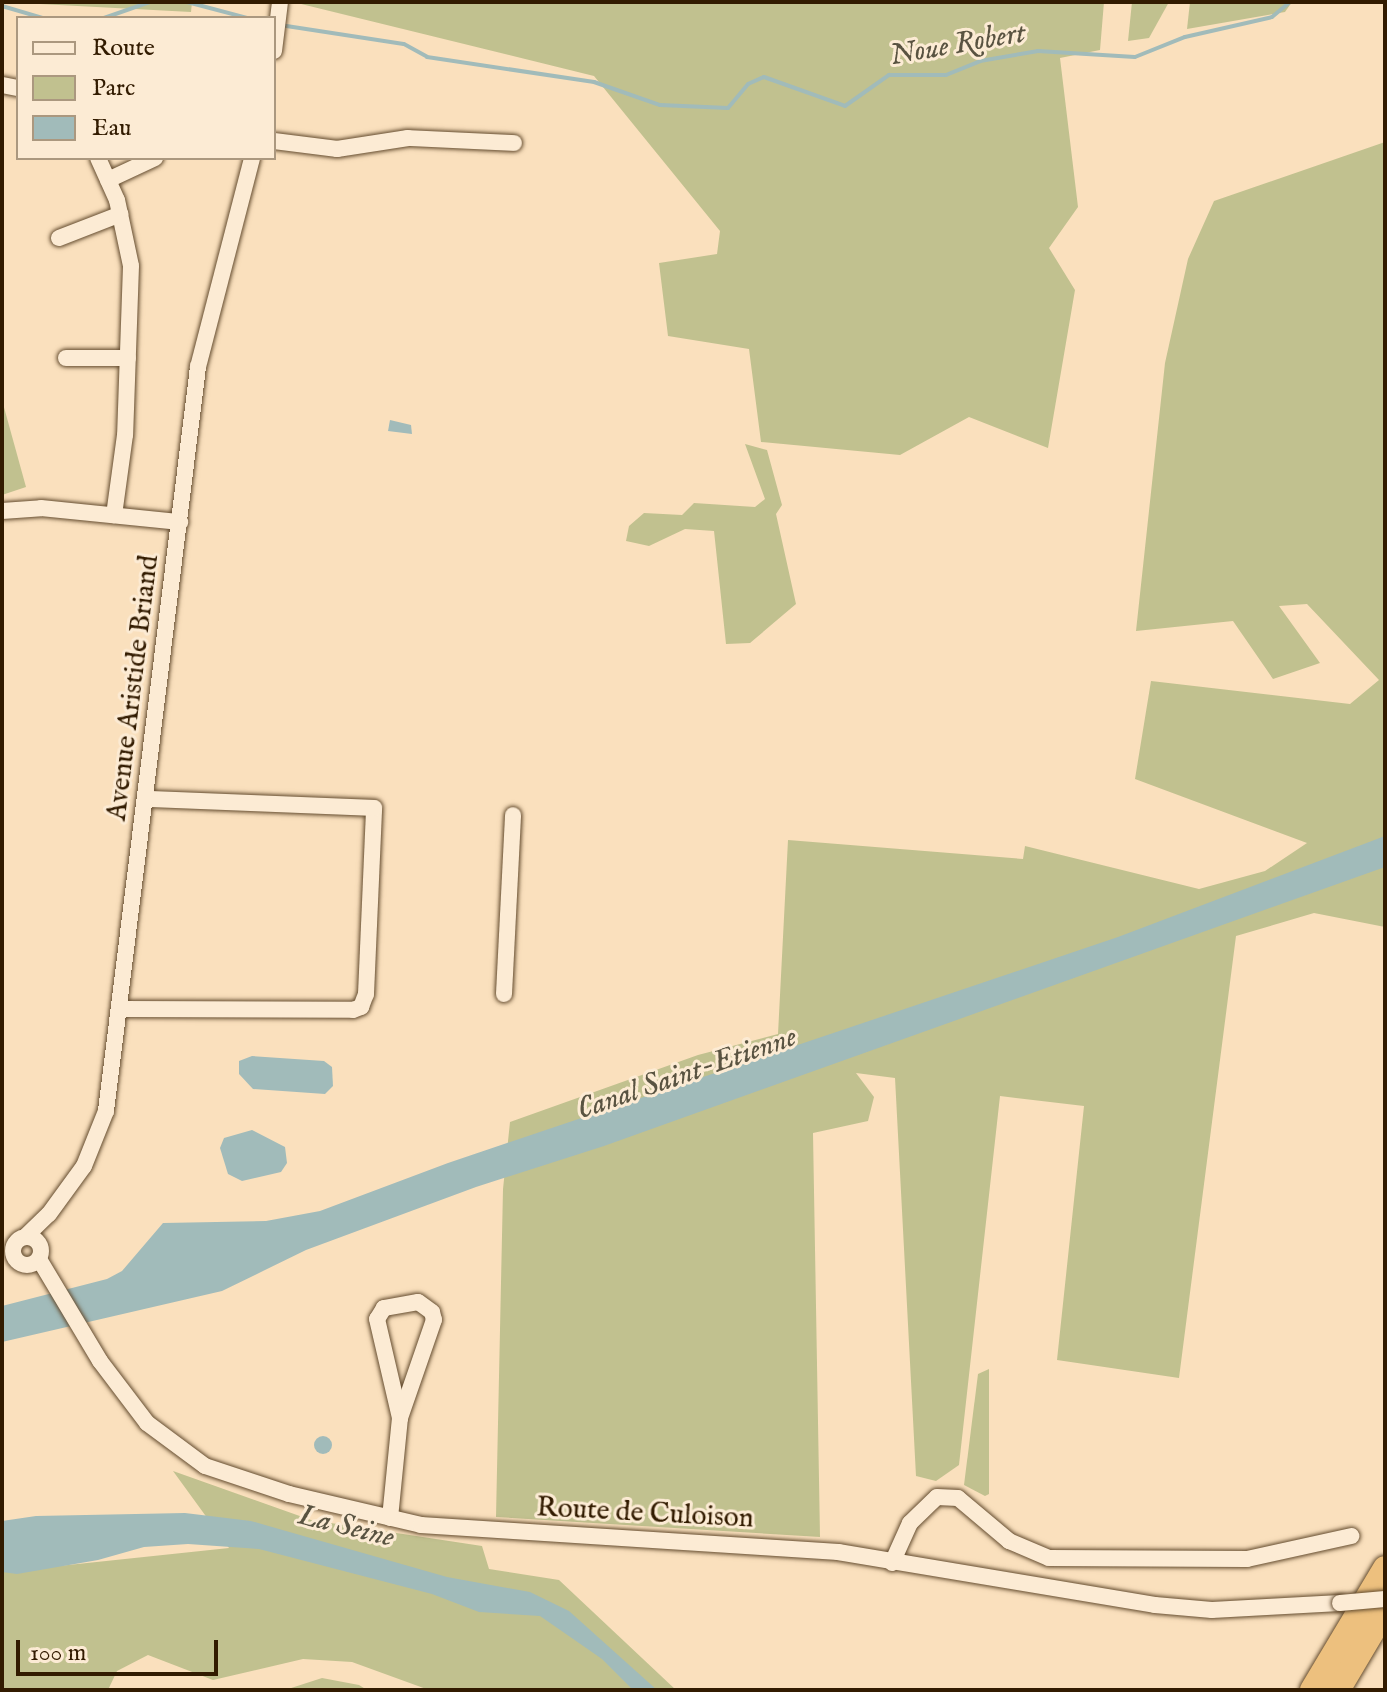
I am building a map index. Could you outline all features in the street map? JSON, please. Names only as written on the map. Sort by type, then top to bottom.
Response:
[{"type":"highway","points":[[1312,1690],[1385,1568]]},
{"type":"highway","points":[[1338,1690],[1385,1611]]},
{"type":"street","points":[[276,35],[279,9]]},
{"type":"street","points":[[276,141],[337,149],[408,138],[514,143]]},
{"type":"street","points":[[99,160],[121,214],[131,266],[128,358],[114,515]]},
{"type":"street","points":[[108,180],[151,160]]},
{"type":"street","name":"Avenue Aristide Briand","points":[[33,1257],[49,1214],[98,1137],[122,1009],[207,320],[251,160]]},
{"type":"street","points":[[59,238],[121,214]]},
{"type":"street","points":[[66,358],[128,358]]},
{"type":"street","points":[[2,511],[41,508],[180,522]]},
{"type":"street","points":[[122,1009],[361,1007],[374,808],[146,799]]},
{"type":"street","points":[[504,994],[513,815]]},
{"type":"street","points":[[2,1250],[33,1257]]},
{"type":"street","points":[[2,1264],[33,1257]]},
{"type":"street","name":"Route de Culoison","points":[[33,1257],[132,1407],[164,1438],[205,1466],[390,1518],[510,1534],[768,1546],[1155,1605],[1212,1610],[1385,1599]]},
{"type":"street","points":[[390,1518],[400,1418],[434,1320],[432,1312],[418,1302],[384,1308],[377,1319],[400,1418]]},
{"type":"street","points":[[892,1563],[910,1523],[937,1497],[958,1498],[1009,1541],[1049,1558],[1247,1559],[1352,1536]]},
{"type":"green space","points":[[2,2],[192,2],[191,12]]},
{"type":"green space","points":[[293,2],[1104,2],[1100,50],[1060,58],[1078,207],[1049,248],[1075,290],[1048,448],[969,417],[900,455],[761,442],[749,349],[668,336],[659,263],[717,254],[720,231],[594,76]]},
{"type":"green space","points":[[1132,2],[1169,2],[1149,38],[1128,41]]},
{"type":"green space","points":[[1190,2],[1292,2],[1285,12],[1187,29]]},
{"type":"green space","points":[[1385,142],[1385,927],[1314,913],[1236,936],[1179,1378],[1057,1360],[1084,1106],[1000,1096],[959,1465],[936,1481],[916,1476],[895,1078],[856,1073],[874,1097],[868,1121],[813,1133],[820,1537],[496,1517],[503,1189],[510,1122],[698,1055],[778,1034],[788,840],[1023,859],[1025,846],[1199,889],[1265,871],[1307,843],[1135,779],[1151,681],[1350,704],[1379,680],[1307,604],[1279,606],[1320,663],[1273,679],[1233,621],[1136,631],[1165,363],[1188,259],[1214,201]]},
{"type":"green space","points":[[2,400],[26,487],[2,495]]},
{"type":"green space","points":[[745,444],[767,450],[782,505],[776,514],[796,604],[750,643],[726,644],[714,531],[685,529],[649,546],[626,541],[629,526],[644,513],[682,515],[694,503],[755,507],[765,499]]},
{"type":"green space","points":[[989,1369],[989,1494],[985,1496],[964,1485],[978,1374]]},
{"type":"green space","points":[[173,1471],[311,1520],[482,1546],[489,1569],[559,1580],[676,1690],[429,1690],[352,1662],[303,1659],[213,1680],[148,1655],[117,1671],[108,1690],[2,1690],[2,1572],[229,1548]]},
{"type":"green space","points":[[322,1678],[359,1685],[367,1690],[285,1690]]},
{"type":"water","points":[[390,420],[411,425],[412,434],[388,431]]},
{"type":"water","points":[[1385,836],[1385,867],[604,1146],[476,1187],[306,1250],[222,1291],[2,1342],[2,1306],[107,1279],[122,1271],[163,1223],[266,1221],[320,1211],[448,1163],[1118,937]]},
{"type":"water","points":[[252,1056],[324,1061],[332,1067],[333,1086],[325,1094],[253,1089],[239,1074],[239,1061]]},
{"type":"water","points":[[252,1130],[285,1147],[287,1163],[281,1172],[242,1181],[228,1174],[220,1148],[224,1138]]},
{"type":"water","points":[[319,1436],[327,1436],[332,1445],[330,1452],[319,1454],[314,1449],[314,1441]]},
{"type":"water","points":[[185,1513],[251,1521],[447,1577],[530,1592],[569,1611],[657,1690],[633,1690],[602,1659],[540,1616],[479,1612],[432,1594],[259,1549],[188,1544],[144,1547],[98,1560],[17,1574],[2,1572],[2,1521],[36,1516]]},
{"type":"waterway","name":"Noue Robert","points":[[110,16],[150,2]]},
{"type":"waterway","name":"Noue Robert","points":[[187,2],[240,16]]},
{"type":"waterway","name":"Noue Robert","points":[[280,25],[404,44],[427,57],[594,82],[660,105],[728,108],[748,84],[764,77],[845,106],[889,75],[946,75],[980,61],[1038,51],[1135,57],[1185,37],[1272,17],[1290,2]]},
{"type":"waterway","name":"Noue Robert","points":[[2,6],[36,16]]},
{"type":"water label","name":"Canal Saint-Etienne","points":[[687,1074]]},
{"type":"water label","name":"La Seine","points":[[346,1527]]}]
